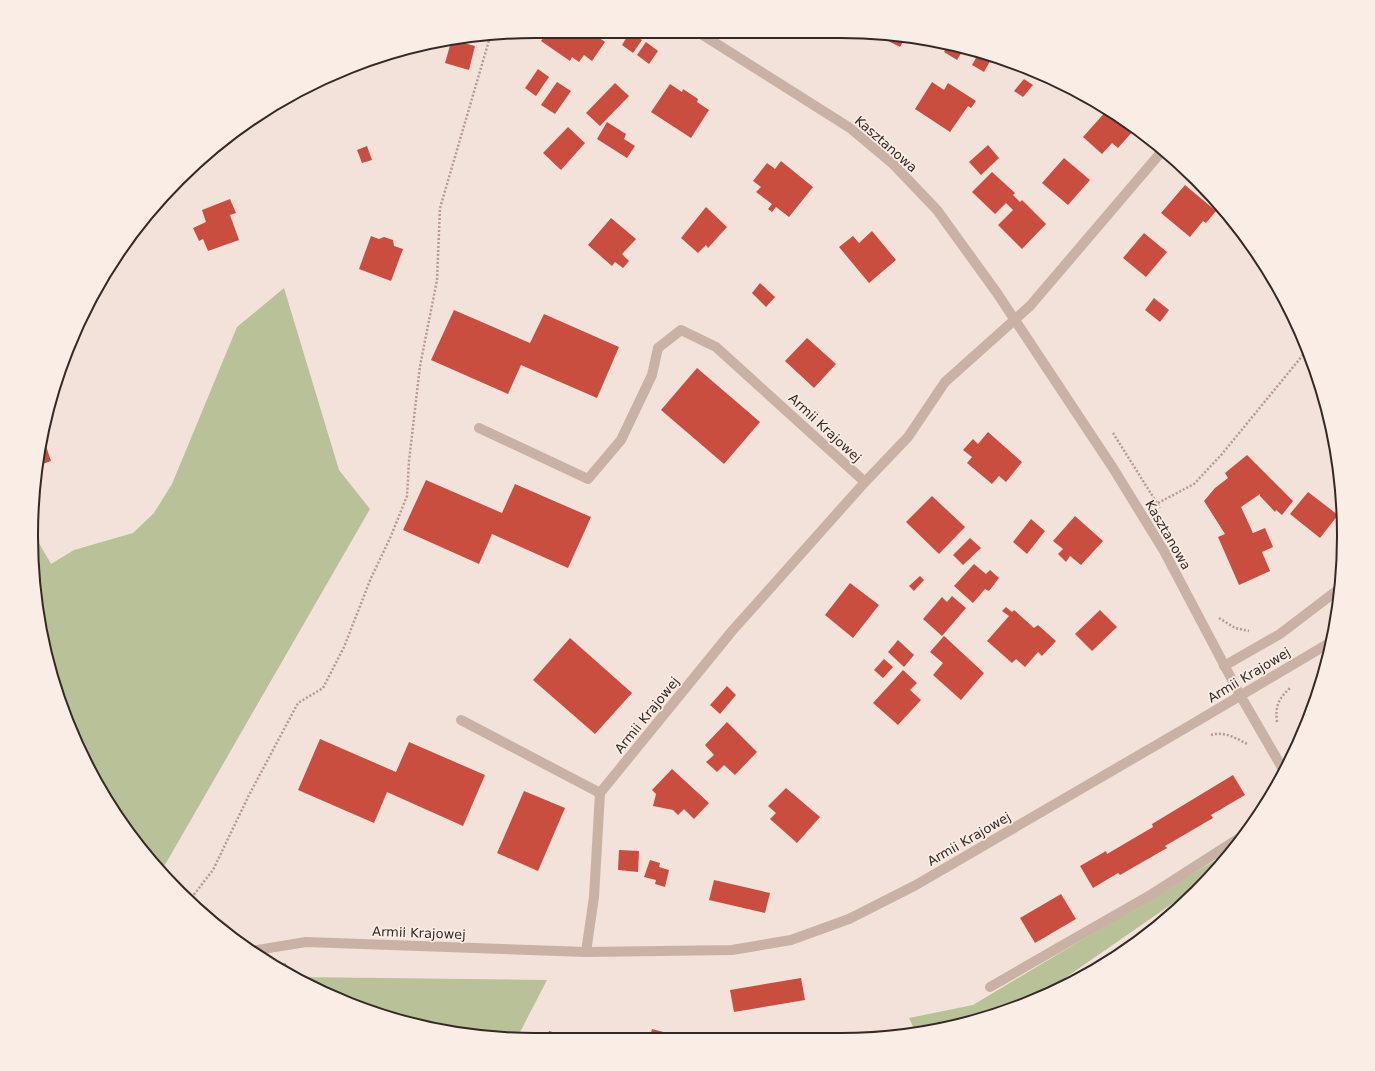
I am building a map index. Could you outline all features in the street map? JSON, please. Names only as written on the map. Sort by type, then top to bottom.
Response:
[{"type":"street","name":"Kasztanowa","points":[[708,38],[850,128],[893,164],[937,210],[1015,320],[1113,468],[1164,551],[1224,666],[1281,765]]},
{"type":"street","points":[[865,482],[908,438],[945,382],[1030,306],[1159,154]]},
{"type":"street","name":"Armii Krajowej","points":[[479,428],[588,479],[621,440],[652,375],[658,348],[681,330],[716,347],[865,482],[732,631],[600,793]]},
{"type":"street","points":[[1224,666],[1280,634],[1334,594]]},
{"type":"street","name":"Armii Krajowej","points":[[261,950],[306,942],[586,952],[732,950],[791,940],[849,919],[916,885],[1324,646]]},
{"type":"street","points":[[461,720],[600,793],[594,897],[586,952]]},
{"type":"street","points":[[990,988],[1152,894],[1228,846]]},
{"type":"path","points":[[193,896],[214,870],[249,795],[298,703],[323,688],[344,647],[371,578],[392,536],[407,496],[409,461],[420,366],[436,280],[440,208],[489,40]]},
{"type":"path","points":[[1158,503],[1194,484],[1222,454],[1303,355]]},
{"type":"path","points":[[1278,728],[1276,712],[1278,699],[1295,685]]},
{"type":"path","points":[[1205,736],[1219,732],[1237,738],[1249,746]]},
{"type":"path","points":[[285,965],[291,963]]},
{"type":"green space","points":[[284,288],[339,470],[370,509],[164,867],[122,812],[105,784],[89,756],[64,695],[55,664],[42,600],[38,542],[51,564],[74,550],[133,533],[154,513],[172,484],[237,327]]},
{"type":"green space","points":[[1218,858],[1179,899],[1058,983],[999,1007],[968,1016],[913,1027],[909,1018],[973,1005]]},
{"type":"green space","points":[[306,977],[547,980],[520,1033],[471,1029],[407,1016],[376,1007],[345,995]]},
{"type":"building","points":[[543,38],[600,38],[605,42],[592,61],[584,55],[579,62],[572,57],[570,61],[541,41]]},
{"type":"building","points":[[626,38],[639,38],[642,40],[633,53],[622,45]]},
{"type":"building","points":[[887,40],[903,42],[900,47]]},
{"type":"building","points":[[646,42],[658,51],[649,64],[637,55]]},
{"type":"building","points":[[464,43],[475,46],[469,70],[445,63],[450,46]]},
{"type":"building","points":[[945,50],[961,53],[957,60],[944,52]]},
{"type":"building","points":[[974,57],[990,61],[984,72],[972,65],[976,58]]},
{"type":"building","points":[[538,69],[549,77],[536,96],[525,88]]},
{"type":"building","points":[[1024,79],[1033,85],[1023,97],[1014,91]]},
{"type":"building","points":[[557,82],[571,91],[555,114],[541,105]]},
{"type":"building","points":[[932,82],[944,90],[948,83],[976,101],[971,108],[968,106],[950,132],[915,109]]},
{"type":"building","points":[[615,83],[629,96],[600,126],[586,113]]},
{"type":"building","points":[[670,84],[682,92],[683,89],[698,99],[697,102],[709,110],[691,138],[651,112]]},
{"type":"building","points":[[1103,114],[1131,133],[1118,148],[1112,143],[1102,154],[1083,137]]},
{"type":"building","points":[[607,122],[626,134],[624,139],[635,146],[627,158],[597,139]]},
{"type":"building","points":[[568,127],[585,143],[561,170],[543,153]]},
{"type":"building","points":[[988,145],[999,158],[981,175],[969,162]]},
{"type":"building","points":[[367,146],[372,160],[362,163],[357,150]]},
{"type":"building","points":[[1064,158],[1090,180],[1068,205],[1042,183]]},
{"type":"building","points":[[781,161],[813,187],[789,217],[776,207],[772,212],[768,209],[772,204],[756,192],[761,187],[753,181],[767,163],[775,169]]},
{"type":"building","points":[[992,172],[1015,193],[1013,195],[1020,202],[1022,200],[1046,224],[1022,249],[998,225],[1013,210],[1006,203],[995,214],[972,192]]},
{"type":"building","points":[[1185,185],[1216,211],[1206,223],[1203,221],[1190,237],[1161,213]]},
{"type":"building","points":[[230,199],[236,213],[230,215],[239,240],[208,251],[203,239],[199,241],[193,228],[206,222],[202,210]]},
{"type":"building","points":[[706,207],[727,227],[708,248],[706,245],[698,253],[681,238]]},
{"type":"building","points":[[611,218],[636,239],[622,254],[629,261],[623,268],[615,262],[612,266],[588,245]]},
{"type":"building","points":[[872,231],[896,260],[869,283],[839,247],[853,236],[859,243]]},
{"type":"building","points":[[1144,233],[1167,252],[1146,277],[1123,258]]},
{"type":"building","points":[[371,236],[379,239],[384,237],[393,240],[394,246],[403,249],[391,281],[359,269]]},
{"type":"building","points":[[760,283],[775,297],[766,307],[752,293]]},
{"type":"building","points":[[1154,298],[1169,310],[1160,322],[1145,310]]},
{"type":"building","points":[[454,310],[530,343],[544,314],[619,347],[597,398],[521,365],[508,394],[431,360]]},
{"type":"building","points":[[807,338],[836,364],[814,388],[785,361]]},
{"type":"building","points":[[697,368],[760,422],[724,464],[661,410]]},
{"type":"building","points":[[988,432],[1022,462],[1006,482],[999,476],[992,484],[967,463],[972,457],[963,450],[973,439],[978,444]]},
{"type":"building","points":[[46,447],[51,461],[43,464]]},
{"type":"building","points":[[1247,455],[1293,501],[1282,515],[1276,510],[1275,512],[1260,496],[1260,494],[1241,507],[1253,533],[1265,528],[1273,547],[1262,552],[1270,571],[1239,585],[1218,537],[1225,534],[1204,501],[1215,488],[1228,478],[1225,473]]},
{"type":"building","points":[[426,480],[502,513],[515,484],[591,517],[568,568],[492,534],[479,564],[403,530]]},
{"type":"building","points":[[1308,492],[1336,514],[1336,517],[1320,538],[1290,514]]},
{"type":"building","points":[[932,496],[965,527],[939,554],[906,522]]},
{"type":"building","points":[[1075,516],[1103,541],[1081,565],[1070,556],[1066,562],[1058,554],[1063,549],[1053,541]]},
{"type":"building","points":[[1031,519],[1045,531],[1027,554],[1013,542]]},
{"type":"building","points":[[970,538],[981,548],[963,565],[953,555]]},
{"type":"building","points":[[974,564],[986,574],[990,570],[999,578],[989,591],[985,589],[973,603],[954,586]]},
{"type":"building","points":[[920,576],[924,580],[914,591],[909,586]]},
{"type":"building","points":[[850,583],[879,605],[853,638],[825,615]]},
{"type":"building","points":[[952,596],[966,608],[942,636],[923,619],[942,597],[947,602]]},
{"type":"building","points":[[1006,607],[1012,612],[1014,610],[1034,628],[1038,625],[1056,641],[1042,656],[1038,652],[1025,667],[1016,659],[1012,663],[987,641],[1009,616],[1002,611]]},
{"type":"building","points":[[1100,610],[1117,627],[1092,651],[1075,634]]},
{"type":"building","points":[[944,636],[984,673],[961,700],[933,675],[943,663],[930,652]]},
{"type":"building","points":[[570,638],[632,693],[595,734],[533,680]]},
{"type":"building","points":[[898,640],[914,655],[904,667],[888,652]]},
{"type":"building","points":[[884,659],[893,667],[883,678],[874,670]]},
{"type":"building","points":[[903,670],[917,683],[910,690],[921,700],[898,725],[873,703]]},
{"type":"building","points":[[727,686],[736,695],[720,714],[710,705]]},
{"type":"building","points":[[727,722],[757,752],[735,775],[724,765],[717,772],[706,762],[714,755],[705,745]]},
{"type":"building","points":[[320,739],[396,772],[409,742],[485,775],[463,826],[387,792],[374,823],[298,790]]},
{"type":"building","points":[[672,769],[709,803],[694,819],[684,809],[678,815],[673,810],[653,806],[656,794],[652,790]]},
{"type":"building","points":[[1233,775],[1245,795],[1211,815],[1213,818],[1165,846],[1167,848],[1120,875],[1118,873],[1093,888],[1080,866],[1106,851],[1107,854],[1153,827],[1152,824]]},
{"type":"building","points":[[786,788],[820,817],[797,843],[770,819],[776,813],[768,806]]},
{"type":"building","points":[[524,791],[565,808],[538,871],[497,853]]},
{"type":"building","points":[[619,850],[639,851],[638,872],[618,870]]},
{"type":"building","points":[[650,860],[660,863],[659,867],[669,870],[665,887],[655,884],[656,880],[644,877]]},
{"type":"building","points":[[714,880],[770,893],[765,913],[709,900]]},
{"type":"building","points":[[1061,894],[1076,919],[1035,943],[1020,918]]},
{"type":"building","points":[[801,978],[805,1000],[734,1012],[730,990]]},
{"type":"building","points":[[652,1029],[667,1033],[651,1033]]}]
